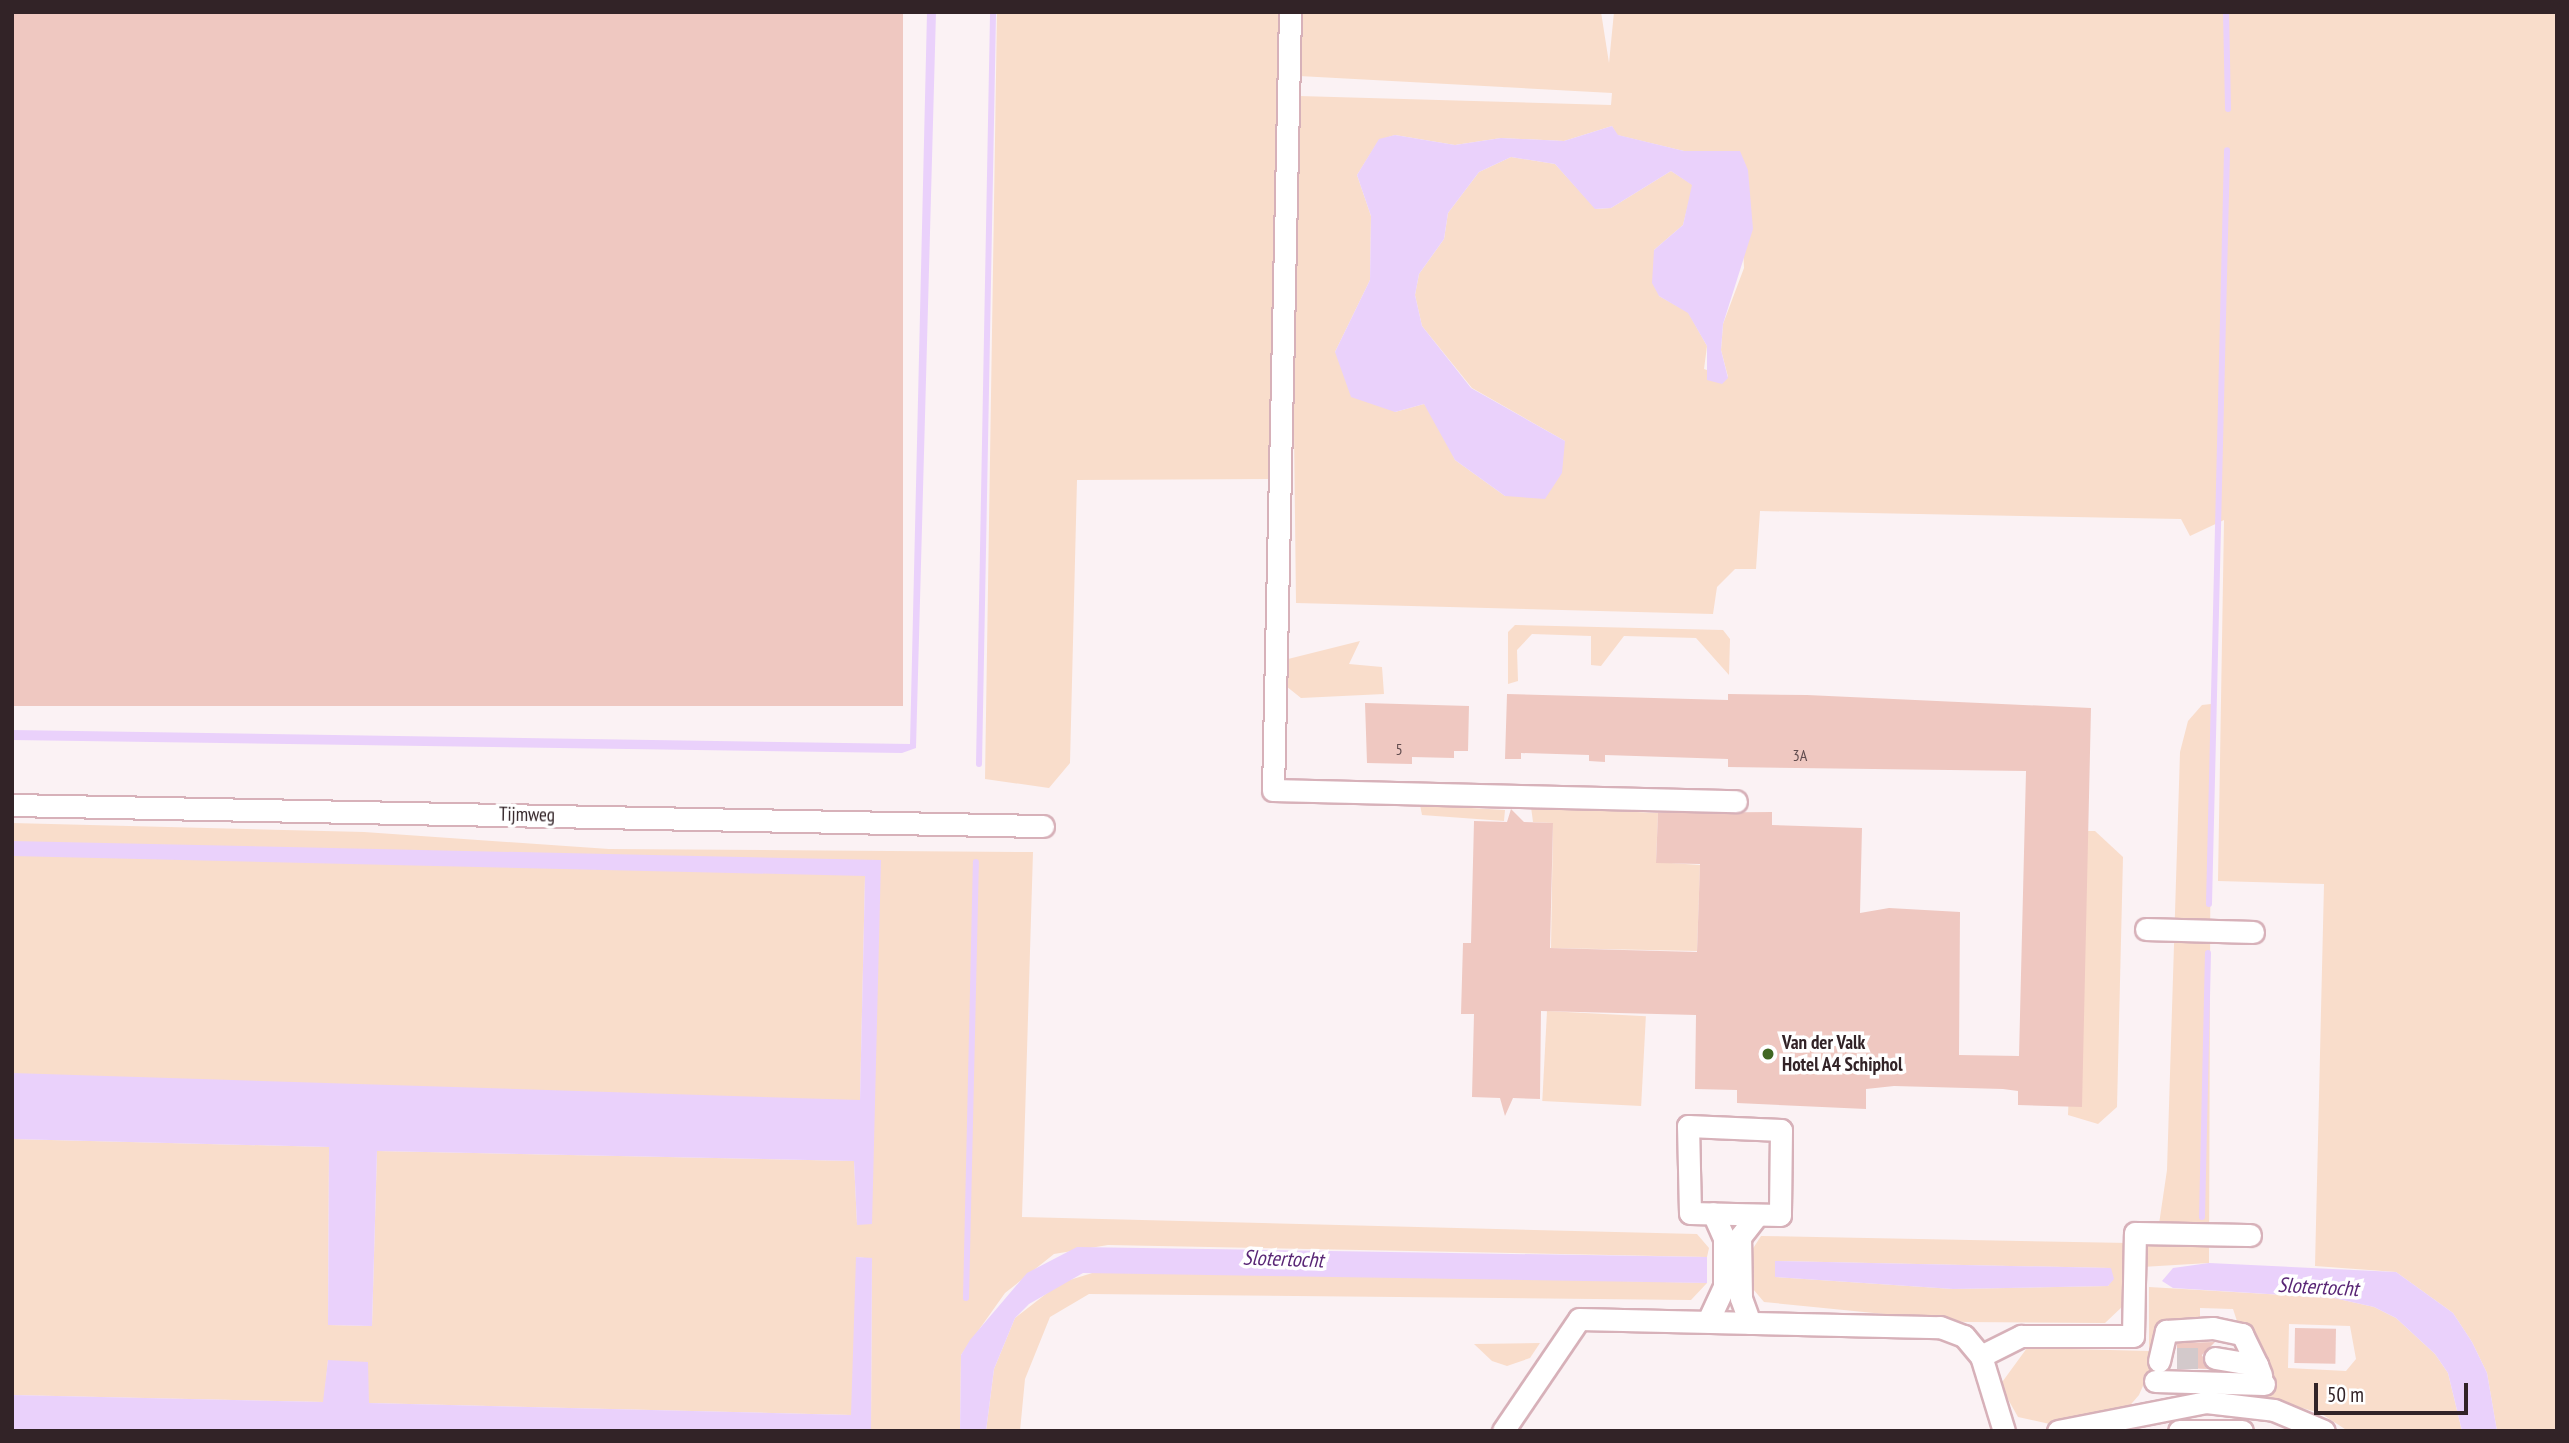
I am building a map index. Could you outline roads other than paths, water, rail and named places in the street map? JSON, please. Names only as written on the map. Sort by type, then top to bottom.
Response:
[{"type":"street","points":[[1290,12],[1273,790],[1736,801]]},
{"type":"street","name":"Tijmweg","points":[[12,805],[1043,826]]},
{"type":"street","points":[[2146,929],[2253,932]]},
{"type":"street","points":[[1688,1126],[1781,1130],[1780,1215],[1757,1215],[1690,1213],[1688,1126]]},
{"type":"street","points":[[1708,1321],[1724,1287],[1724,1238],[1713,1213]]},
{"type":"street","points":[[1750,1323],[1741,1298],[1740,1237],[1757,1215]]},
{"type":"street","points":[[1981,1356],[2021,1336],[2133,1336],[2130,1225],[2250,1235]]},
{"type":"street","points":[[1503,1431],[1579,1319],[1940,1327],[1965,1336],[1981,1356],[2004,1431]]},
{"type":"street","points":[[2145,1412],[2164,1367],[2166,1331],[2213,1328],[2242,1334],[2274,1410]]},
{"type":"street","points":[[2215,1358],[2261,1375]]},
{"type":"street","points":[[2164,1367],[2261,1375]]},
{"type":"street","points":[[2059,1431],[2206,1402],[2274,1410],[2324,1431]]},
{"type":"street","points":[[2179,1431],[2242,1431]]},
{"type":"water","points":[[927,12],[936,12],[916,748],[902,753],[12,740],[12,730],[910,744]]},
{"type":"water","points":[[1612,126],[1618,135],[1684,151],[1740,151],[1748,170],[1753,229],[1723,324],[1721,350],[1728,378],[1722,384],[1707,380],[1707,346],[1688,313],[1659,296],[1652,283],[1654,250],[1683,225],[1692,185],[1671,171],[1611,208],[1595,209],[1555,164],[1511,157],[1479,172],[1448,213],[1444,239],[1419,274],[1415,295],[1422,326],[1471,388],[1565,441],[1562,473],[1545,499],[1505,496],[1455,460],[1424,404],[1395,412],[1351,397],[1335,352],[1370,280],[1371,216],[1357,175],[1379,139],[1395,135],[1455,145],[1501,138],[1564,141]]},
{"type":"water","points":[[12,841],[881,860],[872,1224],[857,1225],[854,1161],[377,1151],[372,1326],[328,1325],[329,1147],[12,1139],[12,1073],[860,1100],[865,876],[12,856]]},
{"type":"water","name":"Slotertocht","points":[[1077,1247],[1707,1257],[1707,1283],[1083,1273],[1029,1304],[1015,1318],[994,1369],[986,1431],[960,1431],[961,1355],[970,1340],[1027,1273]]},
{"type":"water","points":[[856,1257],[872,1258],[871,1431],[12,1431],[12,1395],[323,1402],[328,1360],[368,1362],[369,1403],[851,1415]]},
{"type":"water","points":[[1775,1261],[2111,1268],[2114,1279],[2108,1286],[1953,1289],[1775,1277]]},
{"type":"water","name":"Slotertocht","points":[[2209,1263],[2396,1272],[2453,1313],[2472,1342],[2487,1373],[2497,1431],[2462,1431],[2448,1373],[2435,1354],[2396,1318],[2374,1307],[2334,1298],[2173,1288],[2162,1281],[2173,1268]]},
{"type":"waterway","points":[[979,764],[993,12]]},
{"type":"waterway","points":[[2226,12],[2228,109]]},
{"type":"waterway","points":[[2209,904],[2227,150]]},
{"type":"waterway","points":[[966,1298],[976,862]]},
{"type":"waterway","points":[[2202,1217],[2208,953]]},
{"type":"tunnel","points":[[2177,1358],[2215,1358]]},
{"type":"place","name":"Van der Valk Hotel A4 Schiphol","points":[[1768,1054]]}]
